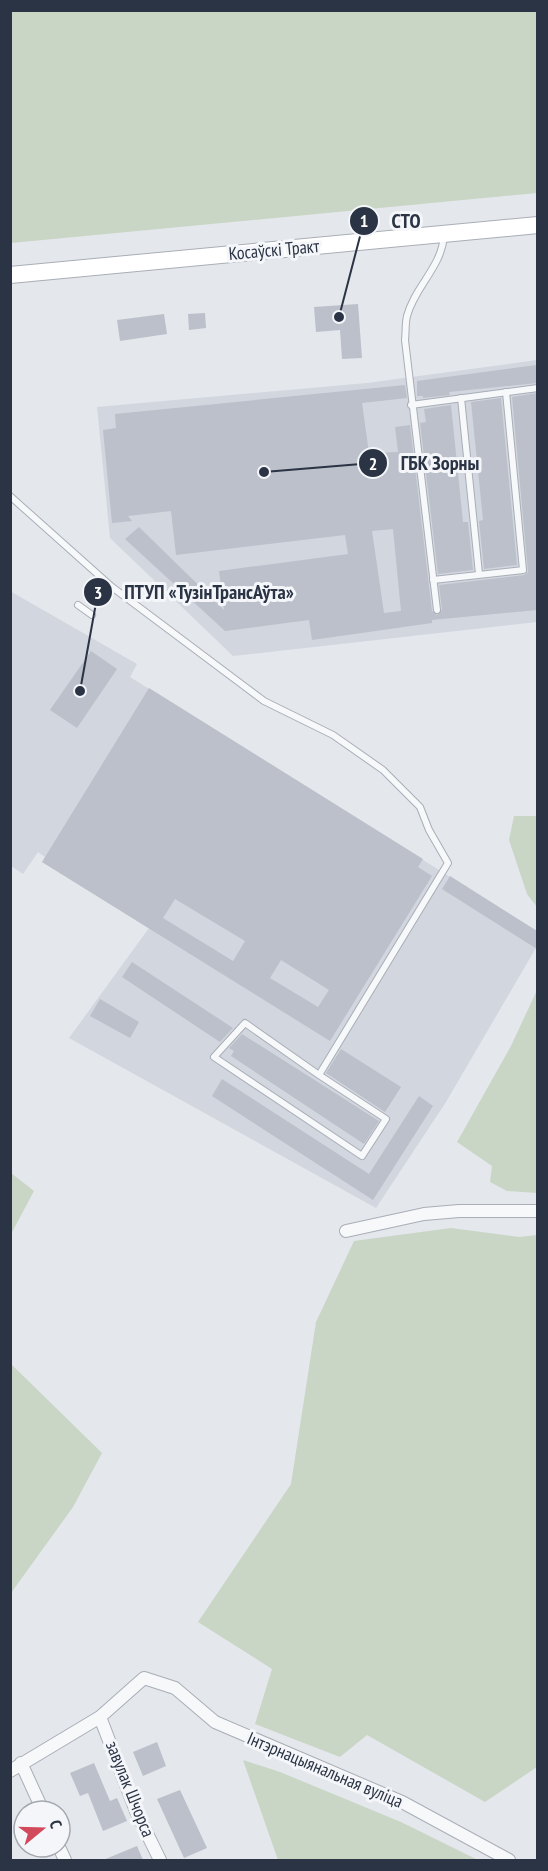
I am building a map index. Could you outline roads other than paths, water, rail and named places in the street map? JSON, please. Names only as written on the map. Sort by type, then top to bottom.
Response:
[{"type":"main road","name":"Косаўскі Тракт","points":[[10,275],[537,225]]},
{"type":"street","points":[[346,1230],[436,1213],[537,1211]]},
{"type":"street","name":"Інтэрнацыянальная вуліца","points":[[100,1717],[144,1678],[175,1688],[215,1722],[402,1802],[509,1860]]},
{"type":"street","points":[[10,1771],[100,1717]]},
{"type":"street","name":"завулак Шчорса","points":[[100,1717],[136,1811],[160,1860]]},
{"type":"street","points":[[21,1763],[38,1799]]},
{"type":"lane","points":[[437,610],[405,340],[407,316],[437,264],[443,248],[444,234]]},
{"type":"lane","points":[[411,405],[537,388]]},
{"type":"lane","points":[[433,580],[523,570],[506,392]]},
{"type":"lane","points":[[461,398],[479,574]]},
{"type":"lane","points":[[10,496],[112,587],[264,700],[333,735],[375,764],[420,807],[429,830],[448,863],[319,1075]]},
{"type":"lane","points":[[78,605],[92,615]]},
{"type":"lane","points":[[245,1023],[319,1075],[387,1119],[362,1156],[214,1057],[245,1023]]},
{"type":"place","name":"СТО","points":[[339,317]]},
{"type":"place","name":"ГБК Зорны","points":[[264,472]]},
{"type":"place","name":"ПТУП «ТузінТрансАўта»","points":[[80,691]]}]
